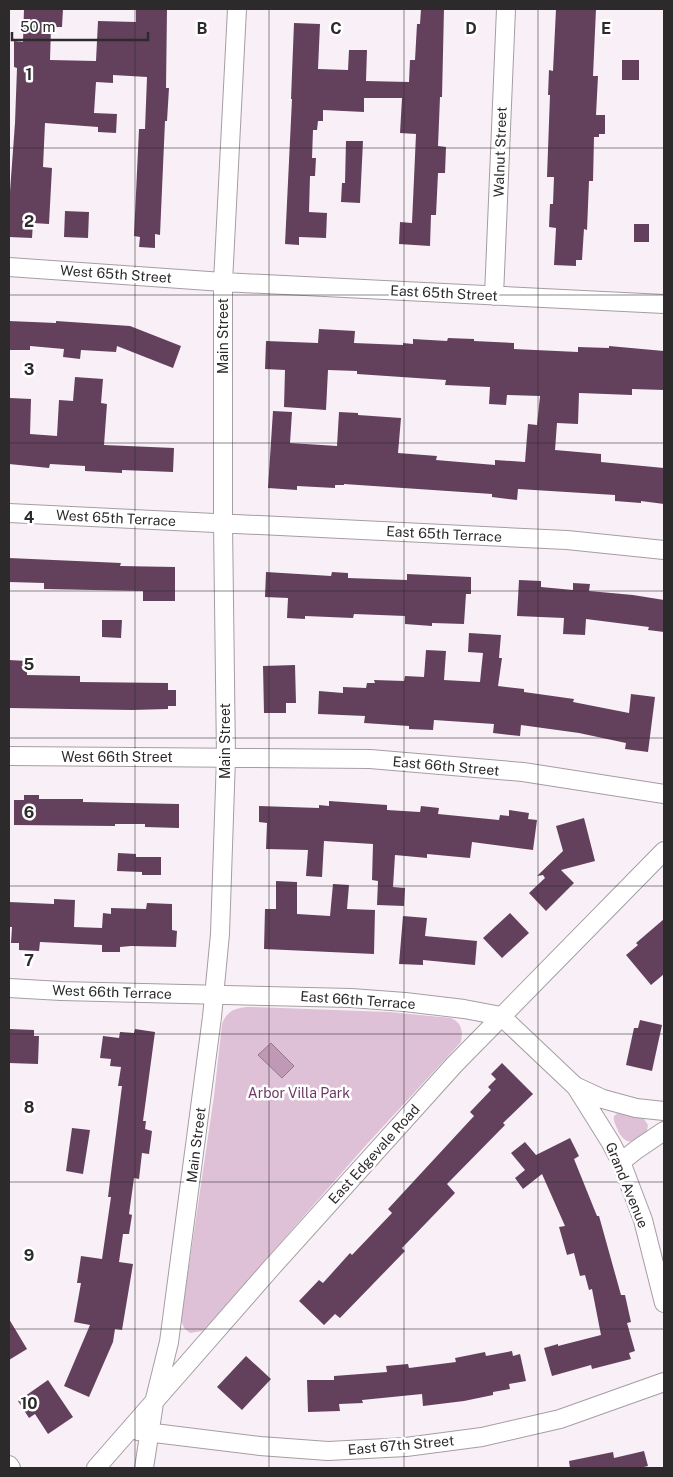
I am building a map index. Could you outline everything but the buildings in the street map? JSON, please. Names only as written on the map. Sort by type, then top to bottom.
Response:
[{"type":"street","name":"Main Street","points":[[144,1468],[154,1403],[169,1342],[188,1206],[220,934],[226,758],[223,523],[223,282],[237,9]]},
{"type":"street","name":"Walnut Street","points":[[494,296],[506,9]]},
{"type":"street","name":"West 65th Street","points":[[9,267],[223,282]]},
{"type":"street","name":"East 65th Street","points":[[223,282],[664,304]]},
{"type":"street","name":"West 65th Terrace","points":[[9,513],[223,523]]},
{"type":"street","name":"East 65th Terrace","points":[[223,523],[567,540],[664,550]]},
{"type":"street","name":"West 66th Street","points":[[9,756],[226,758]]},
{"type":"street","name":"East 66th Street","points":[[226,758],[380,760],[523,772],[664,794]]},
{"type":"street","name":"East Edgevale Road","points":[[96,1468],[285,1252],[454,1065],[664,851]]},
{"type":"street","name":"West 66th Terrace","points":[[9,988],[214,994]]},
{"type":"street","name":"East 66th Terrace","points":[[214,994],[360,998],[464,1009],[501,1016]]},
{"type":"street","name":"Grand Avenue","points":[[501,1016],[576,1087],[611,1143],[621,1162],[643,1220],[664,1303]]},
{"type":"street","points":[[576,1087],[603,1099],[636,1108],[664,1112]]},
{"type":"street","points":[[621,1162],[664,1131]]},
{"type":"street","name":"East 67th Street","points":[[130,1430],[260,1446],[328,1451],[406,1447],[482,1437],[560,1419],[664,1382]]},
{"type":"green space","name":"Arbor Villa Park","points":[[251,1007],[389,1012],[451,1018],[461,1028],[461,1042],[367,1144],[210,1323],[202,1331],[190,1333],[184,1328],[181,1320],[214,1096],[222,1024],[227,1015],[233,1010]]},
{"type":"green space","points":[[619,1112],[644,1119],[648,1125],[647,1131],[632,1141],[625,1140],[614,1122],[614,1116]]},
{"type":"shaded area","points":[[271,1043],[294,1066],[282,1078],[258,1055]]}]
